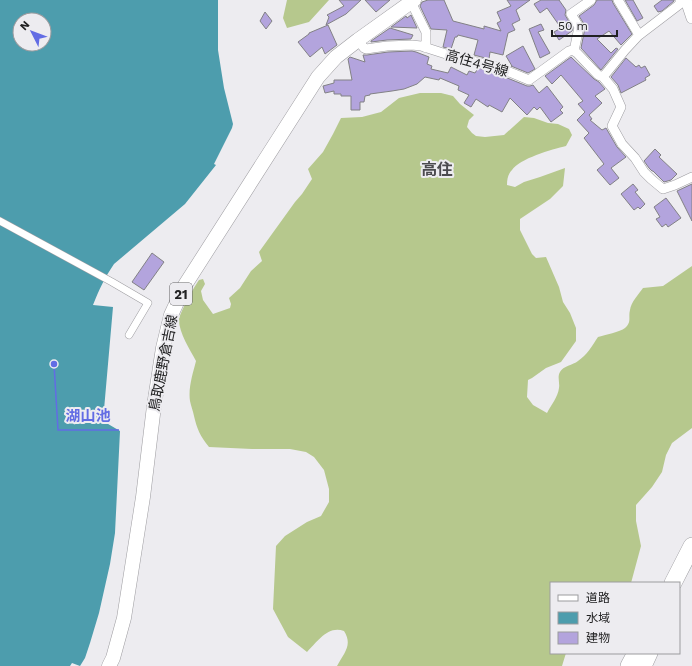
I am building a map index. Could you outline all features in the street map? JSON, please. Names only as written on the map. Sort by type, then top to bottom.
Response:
[{"type":"highway","points":[[674,582],[692,546]]},
{"type":"highway","points":[[680,592],[692,568]]},
{"type":"highway","points":[[629,666],[635,654]]},
{"type":"highway","points":[[643,666],[649,654]]},
{"type":"main road","name":"鳥取鹿野倉吉線","points":[[109,666],[113,658],[124,618],[143,498],[154,406],[163,348],[171,315],[185,285],[318,77],[336,57],[412,1]]},
{"type":"street","points":[[591,0],[571,14],[579,26],[574,51],[598,75],[603,77],[613,89],[622,107],[612,126],[622,144],[635,158],[644,172],[663,189],[692,177]]},
{"type":"street","points":[[618,0],[639,35]]},
{"type":"street","points":[[603,77],[639,35],[680,4],[680,0]]},
{"type":"street","points":[[686,0],[692,18]]},
{"type":"street","points":[[412,1],[426,32],[426,48]]},
{"type":"street","name":"高住4号線","points":[[358,40],[366,49],[387,46],[421,46],[449,56],[497,67],[528,80],[569,51],[574,51]]},
{"type":"street","points":[[0,221],[148,303],[129,335]]},
{"type":"green space","points":[[287,0],[329,0],[309,22],[287,28],[283,18]]},
{"type":"green space","points":[[420,93],[441,93],[453,96],[460,104],[474,115],[469,120],[467,127],[476,136],[485,137],[504,135],[524,117],[558,124],[569,129],[572,135],[566,146],[536,155],[521,162],[510,173],[507,181],[507,185],[515,187],[524,182],[565,168],[563,186],[550,199],[520,219],[520,230],[532,254],[536,258],[546,257],[559,287],[563,302],[570,313],[576,328],[576,341],[561,362],[546,368],[528,380],[527,397],[533,405],[547,413],[556,398],[561,370],[581,359],[598,337],[616,332],[627,326],[632,304],[643,288],[663,286],[692,266],[692,428],[672,443],[666,455],[662,472],[652,487],[636,505],[636,521],[641,546],[631,582],[550,582],[550,654],[566,654],[562,666],[337,666],[348,645],[347,636],[344,631],[338,630],[328,632],[307,652],[288,637],[273,609],[276,546],[285,536],[307,522],[321,516],[329,502],[329,489],[324,470],[314,457],[306,452],[290,449],[209,447],[201,436],[190,403],[190,386],[196,361],[183,336],[179,325],[179,320],[190,294],[199,280],[203,279],[205,284],[201,291],[203,300],[213,314],[230,308],[231,304],[229,298],[240,288],[251,271],[262,261],[259,252],[312,179],[308,169],[323,152],[341,118],[362,117],[381,112],[399,98]]},
{"type":"water","points":[[0,0],[218,0],[218,50],[224,88],[233,124],[232,128],[214,164],[216,165],[185,204],[114,264],[102,284],[93,305],[113,307],[103,421],[120,431],[115,533],[99,613],[85,658],[80,666],[72,663],[70,666],[0,666]]},
{"type":"building","points":[[339,0],[361,0],[346,14],[326,25],[329,17],[327,15],[344,6]]},
{"type":"building","points":[[365,0],[390,0],[376,12]]},
{"type":"building","points":[[428,0],[444,0],[453,21],[484,29],[484,26],[501,31],[497,23],[501,21],[497,12],[511,6],[507,0],[530,0],[516,10],[520,20],[512,24],[515,30],[508,33],[503,55],[490,52],[489,59],[474,55],[478,40],[458,35],[455,37],[451,49],[443,47],[447,30],[431,29],[420,6],[422,2]]},
{"type":"building","points":[[541,0],[559,0],[566,10],[565,15],[573,28],[572,31],[559,40],[554,32],[561,28],[547,8],[540,13],[534,4]]},
{"type":"building","points":[[597,0],[612,0],[632,34],[621,45],[609,31],[597,39],[611,53],[616,48],[618,49],[601,70],[581,48],[585,28],[579,16],[594,5]]},
{"type":"building","points":[[625,0],[633,0],[643,18],[637,21]]},
{"type":"building","points":[[662,0],[674,1],[662,11],[658,12],[654,6]]},
{"type":"building","points":[[265,12],[272,21],[266,29],[260,21]]},
{"type":"building","points":[[411,15],[417,28],[391,27],[406,16],[407,18]]},
{"type":"building","points":[[541,24],[544,30],[538,32],[550,53],[540,58],[529,29]]},
{"type":"building","points":[[328,25],[337,45],[325,54],[322,47],[310,57],[298,42],[309,33]]},
{"type":"building","points":[[390,28],[413,35],[411,39],[371,42]]},
{"type":"building","points":[[523,46],[535,69],[528,73],[511,66],[506,56]]},
{"type":"building","points":[[412,51],[429,57],[427,64],[432,66],[431,69],[448,73],[451,67],[467,75],[469,71],[475,73],[478,68],[527,86],[533,85],[539,93],[547,86],[563,107],[560,110],[563,113],[551,122],[540,107],[537,110],[534,107],[527,115],[510,98],[502,112],[489,105],[488,107],[476,99],[471,107],[464,103],[469,95],[458,90],[459,86],[440,78],[439,80],[425,77],[417,84],[404,89],[365,96],[364,102],[360,102],[360,110],[351,110],[351,96],[334,94],[334,91],[325,93],[323,86],[334,83],[334,80],[352,80],[348,59],[350,57],[365,62],[363,55]]},
{"type":"building","points":[[571,57],[605,89],[595,96],[602,103],[589,115],[592,119],[590,120],[602,130],[606,128],[617,147],[626,157],[611,168],[619,178],[610,185],[597,170],[604,164],[584,138],[589,133],[577,120],[585,112],[578,104],[583,101],[561,75],[552,84],[545,76]]},
{"type":"building","points":[[626,58],[636,67],[639,65],[641,68],[645,66],[650,75],[645,78],[646,80],[621,93],[618,85],[611,77]]},
{"type":"building","points":[[655,149],[661,155],[659,157],[677,174],[671,180],[664,182],[649,168],[644,161]]},
{"type":"building","points":[[633,184],[638,190],[635,192],[645,204],[640,209],[638,207],[634,210],[621,194]]},
{"type":"building","points":[[692,184],[692,221],[677,191]]},
{"type":"building","points":[[666,198],[681,218],[668,227],[666,224],[662,227],[656,219],[660,217],[654,207]]},
{"type":"building","points":[[152,253],[164,262],[144,290],[132,282]]},
{"type":"place","name":"湖山池","points":[[54,364]]},
{"type":"district","name":"高住","points":[[437,169]]}]
